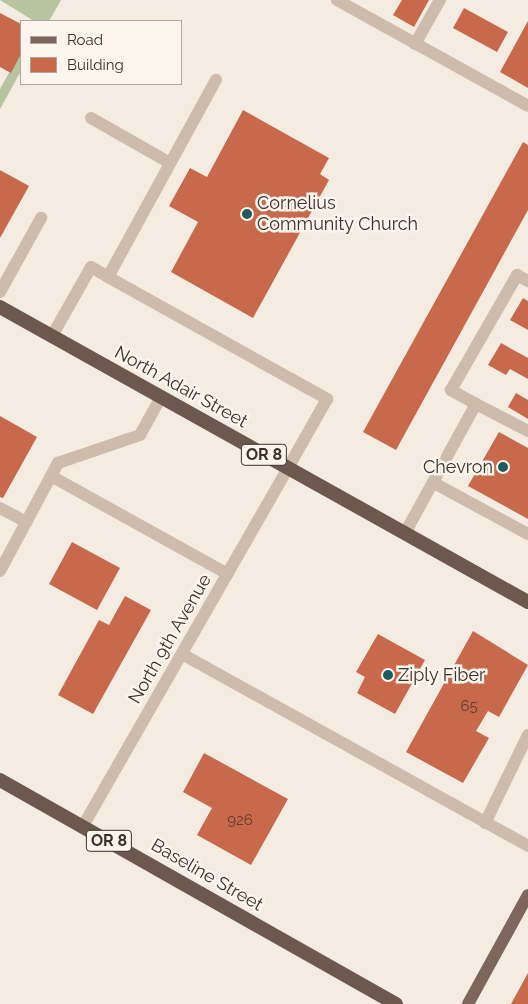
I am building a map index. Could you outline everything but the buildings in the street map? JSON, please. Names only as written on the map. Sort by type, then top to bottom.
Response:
[{"type":"highway","name":"North Adair Street","points":[[0,307],[405,533],[527,598]]},
{"type":"highway","name":"Baseline Street","points":[[0,780],[396,1004]]},
{"type":"main road","points":[[468,1004],[528,896]]},
{"type":"street","points":[[337,0],[528,106]]},
{"type":"street","points":[[415,44],[440,0]]},
{"type":"street","points":[[52,336],[91,267],[108,277],[216,80]]},
{"type":"street","points":[[91,118],[170,163]]},
{"type":"street","points":[[0,292],[41,218]]},
{"type":"street","points":[[528,281],[517,275],[451,390],[528,431]]},
{"type":"street","name":"North 9th Avenue","points":[[83,826],[327,399],[108,277]]},
{"type":"street","points":[[0,571],[58,463],[140,435],[161,397]]},
{"type":"street","points":[[405,533],[476,404]]},
{"type":"street","points":[[51,476],[228,574]]},
{"type":"street","points":[[434,483],[528,534]]},
{"type":"street","points":[[0,508],[26,522]]},
{"type":"street","points":[[182,654],[528,846]]},
{"type":"street","points":[[485,822],[528,735]]},
{"type":"green space","points":[[0,0],[61,0],[50,20],[32,20]]},
{"type":"green space","points":[[20,53],[20,73],[0,109],[0,89]]},
{"type":"place","name":"Cornelius Community Church","points":[[247,214]]},
{"type":"place","name":"Chevron","points":[[503,467]]},
{"type":"place","name":"Ziply Fiber","points":[[388,675]]}]
